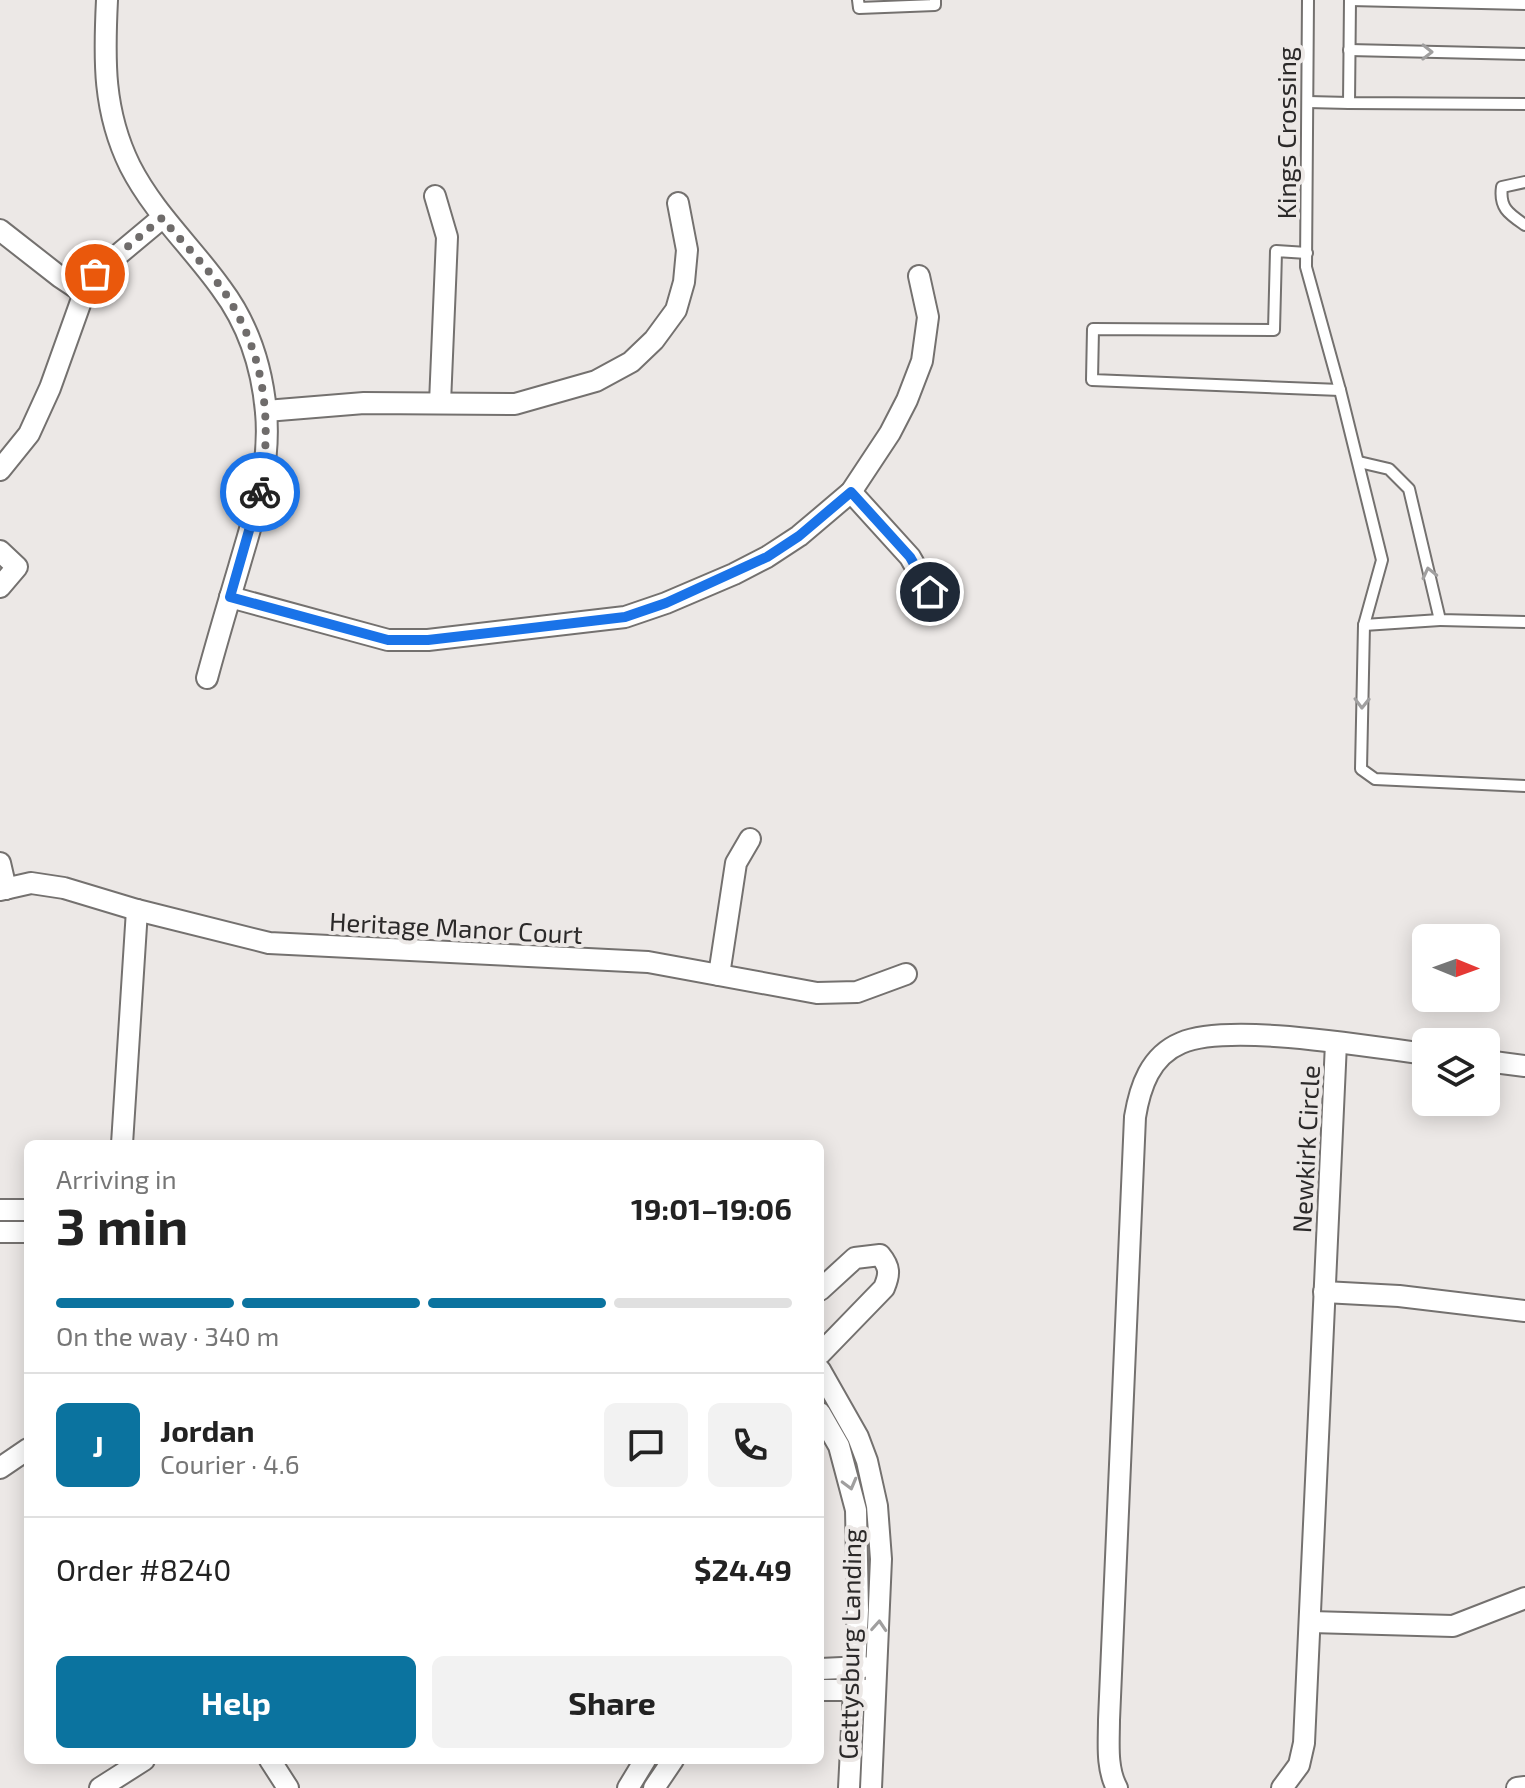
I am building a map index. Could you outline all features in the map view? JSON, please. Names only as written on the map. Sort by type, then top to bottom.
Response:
[{"type":"street","points":[[107,0],[104,60],[110,111],[130,166],[162,218],[221,287],[238,314],[252,345],[266,411],[267,451],[260,493],[207,678]]},
{"type":"street","points":[[435,196],[447,237],[440,403]]},
{"type":"street","points":[[266,411],[364,403],[515,404],[596,381],[631,362],[654,340],[676,310],[684,282],[687,250],[678,203]]},
{"type":"street","points":[[0,470],[29,434],[50,388],[84,293],[95,274],[162,218]]},
{"type":"street","points":[[0,230],[84,293]]},
{"type":"street","points":[[230,597],[388,640],[428,640],[625,617],[666,603],[767,557],[799,536],[851,492],[896,422],[922,361],[928,317],[919,276]]},
{"type":"street","points":[[851,492],[910,557],[930,592]]},
{"type":"street","points":[[0,551],[17,567],[0,587]]},
{"type":"street","points":[[719,975],[736,863],[750,839]]},
{"type":"street","name":"Heritage Manor Court","points":[[0,863],[3,890],[31,883],[64,888],[269,943],[648,962],[817,993],[857,992],[906,974]]},
{"type":"street","points":[[122,1140],[137,910]]},
{"type":"street","name":"Newkirk Circle","points":[[1117,1788],[1109,1753],[1109,1720],[1135,1117],[1139,1092],[1150,1069],[1164,1054],[1182,1043],[1232,1035],[1336,1043],[1304,1743],[1299,1765],[1282,1788]]},
{"type":"street","points":[[1336,1043],[1412,1052]]},
{"type":"street","points":[[1500,1063],[1525,1066]]},
{"type":"street","points":[[0,1210],[24,1210]]},
{"type":"street","points":[[0,1232],[24,1232]]},
{"type":"street","points":[[824,1286],[855,1258],[880,1255],[887,1263],[889,1275],[884,1288],[824,1350]]},
{"type":"street","points":[[1324,1292],[1399,1296],[1525,1311]]},
{"type":"street","name":"Gettysburg Landing","points":[[824,1377],[858,1437],[877,1506],[881,1559],[871,1788]]},
{"type":"street","name":"Gettysburg Landing","points":[[824,1420],[839,1446],[856,1510],[858,1610],[849,1788]]},
{"type":"street","points":[[0,1468],[24,1452]]},
{"type":"street","points":[[1311,1622],[1453,1626],[1525,1598]]},
{"type":"street","points":[[824,1669],[876,1667]]},
{"type":"street","points":[[824,1690],[876,1689]]},
{"type":"street","points":[[100,1788],[138,1764]]},
{"type":"street","points":[[273,1764],[288,1788]]},
{"type":"street","points":[[628,1788],[643,1764]]},
{"type":"street","points":[[654,1788],[670,1764]]},
{"type":"street","points":[[1517,1788],[1525,1787]]},
{"type":"lane","points":[[858,0],[859,8],[935,5],[935,0]]},
{"type":"lane","name":"Kings Crossing","points":[[1308,0],[1306,267],[1382,560],[1364,625],[1361,769],[1375,779],[1525,786]]},
{"type":"lane","points":[[1349,103],[1350,0],[1525,4]]},
{"type":"lane","points":[[1349,50],[1525,54]]},
{"type":"lane","points":[[1308,102],[1525,104]]},
{"type":"lane","points":[[1525,182],[1502,187],[1500,199],[1505,211],[1525,225]]},
{"type":"lane","points":[[1307,253],[1276,251],[1274,330],[1093,329],[1092,380],[1340,390]]},
{"type":"lane","points":[[1359,462],[1389,469],[1409,489],[1440,620]]},
{"type":"lane","points":[[1364,625],[1440,620],[1525,622]]},
{"type":"way so far","points":[[95,274],[162,218],[221,287],[252,345],[262,383],[267,451],[260,492]]},
{"type":"route","points":[[260,492],[230,597],[388,640],[428,640],[625,617],[666,603],[767,557],[799,536],[851,492],[910,557],[930,592]]}]
